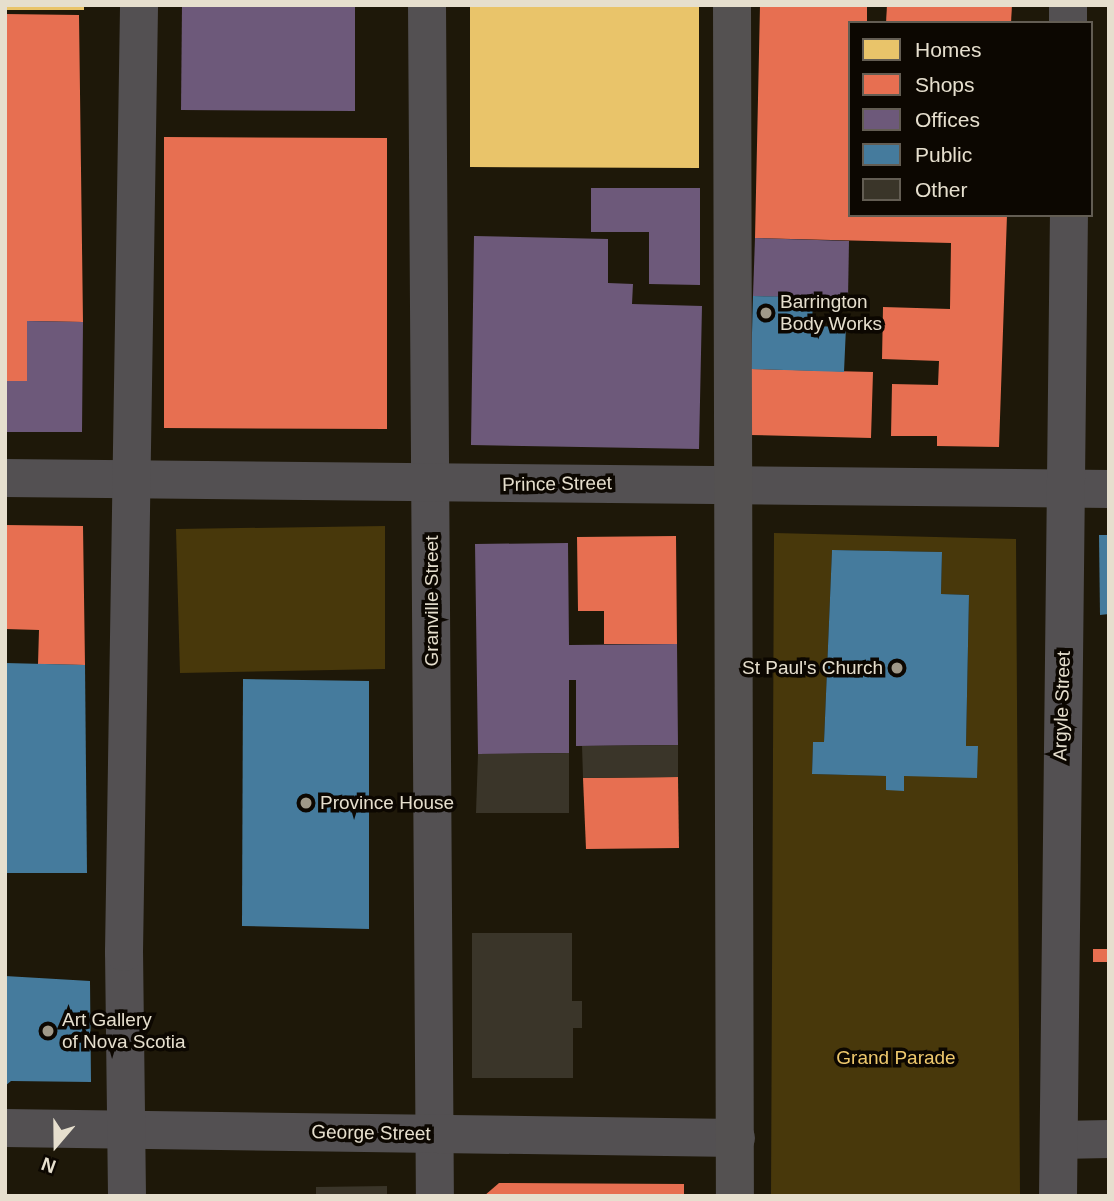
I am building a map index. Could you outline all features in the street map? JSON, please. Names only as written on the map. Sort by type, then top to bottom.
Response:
[{"type":"main road","points":[[732,5],[735,1196]]},
{"type":"street","points":[[127,1196],[139,5]]},
{"type":"street","name":"Granville Street","points":[[427,5],[435,1196]]},
{"type":"street","name":"Argyle Street","points":[[1058,1196],[1060,787],[1069,487],[1069,217]]},
{"type":"street","name":"Prince Street","points":[[5,478],[432,486],[733,482],[1109,489]]},
{"type":"street","name":"George Street","points":[[5,1128],[736,1138]]},
{"type":"street","points":[[1059,1140],[1109,1139]]},
{"type":"green space","points":[[385,526],[385,669],[180,673],[176,529]]},
{"type":"green space","name":"Grand Parade","points":[[774,533],[1016,539],[1020,1196],[771,1196]],"holes":[[[832,550],[942,552],[941,594],[969,595],[966,746],[904,776],[904,790],[886,790],[886,776],[812,774],[813,743],[824,742]]]},
{"type":"building: Homes","points":[[5,5],[84,5],[84,10],[5,10]]},
{"type":"building: Homes","points":[[470,5],[699,5],[699,168],[470,167]]},
{"type":"building: Shops","points":[[760,5],[867,5],[867,21],[848,21],[848,217],[1007,217],[999,447],[937,446],[937,436],[891,436],[892,384],[938,385],[939,361],[882,359],[883,307],[950,309],[951,243],[755,238]]},
{"type":"building: Shops","points":[[887,5],[1012,5],[1011,21],[886,21]]},
{"type":"building: Shops","points":[[5,14],[79,15],[83,322],[27,321],[27,381],[5,381]]},
{"type":"building: Shops","points":[[164,137],[387,138],[387,429],[164,428]]},
{"type":"building: Shops","points":[[751,369],[873,372],[871,438],[750,435]]},
{"type":"building: Shops","points":[[5,525],[83,526],[85,665],[38,664],[39,630],[5,629]]},
{"type":"building: Shops","points":[[676,536],[677,644],[604,644],[604,611],[578,611],[577,537]]},
{"type":"building: Shops","points":[[678,777],[679,848],[586,849],[583,778]]},
{"type":"building: Shops","points":[[1093,949],[1109,949],[1109,962],[1093,962]]},
{"type":"building: Shops","points":[[499,1183],[684,1184],[684,1196],[484,1196]]},
{"type":"building: Offices","points":[[182,5],[355,5],[355,111],[181,110]]},
{"type":"building: Offices","points":[[591,188],[700,188],[700,285],[649,284],[649,232],[591,232]]},
{"type":"building: Offices","points":[[474,236],[608,239],[608,283],[633,284],[632,304],[702,306],[699,449],[471,445]]},
{"type":"building: Offices","points":[[755,238],[849,241],[848,299],[753,296]]},
{"type":"building: Offices","points":[[27,321],[83,322],[82,432],[5,432],[5,381],[27,381]]},
{"type":"building: Offices","points":[[568,543],[569,645],[677,644],[678,745],[576,746],[576,680],[569,680],[569,753],[478,754],[475,544]]},
{"type":"building: Public","points":[[753,296],[813,297],[812,326],[846,327],[844,372],[751,369]]},
{"type":"building: Public","points":[[1099,535],[1109,535],[1109,614],[1100,615]]},
{"type":"building: Public","name":"St Paul's Church","points":[[832,550],[942,552],[941,594],[969,595],[966,746],[978,746],[977,778],[904,776],[904,791],[886,790],[886,776],[812,774],[813,742],[824,742]]},
{"type":"building: Public","points":[[5,663],[85,665],[87,873],[5,873]]},
{"type":"building: Public","name":"Province House","points":[[243,679],[369,681],[369,929],[242,926]]},
{"type":"building: Public","name":"Art Gallery of Nova Scotia","points":[[5,976],[90,981],[91,1082],[11,1081],[5,1086]]},
{"type":"building: Other","points":[[678,745],[678,777],[583,778],[582,746]]},
{"type":"building: Other","points":[[569,753],[569,813],[476,813],[478,754]]},
{"type":"building: Other","points":[[472,933],[572,933],[572,1001],[582,1001],[582,1028],[573,1028],[573,1078],[472,1078]]},
{"type":"building: Other","points":[[387,1186],[387,1196],[316,1196],[316,1187]]},
{"type":"place","name":"Barrington Body Works","points":[[766,313]]},
{"type":"place","name":"St Paul's Church","points":[[897,668]]},
{"type":"place","name":"Province House","points":[[306,803]]},
{"type":"place","name":"Art Gallery of Nova Scotia","points":[[48,1031]]}]
